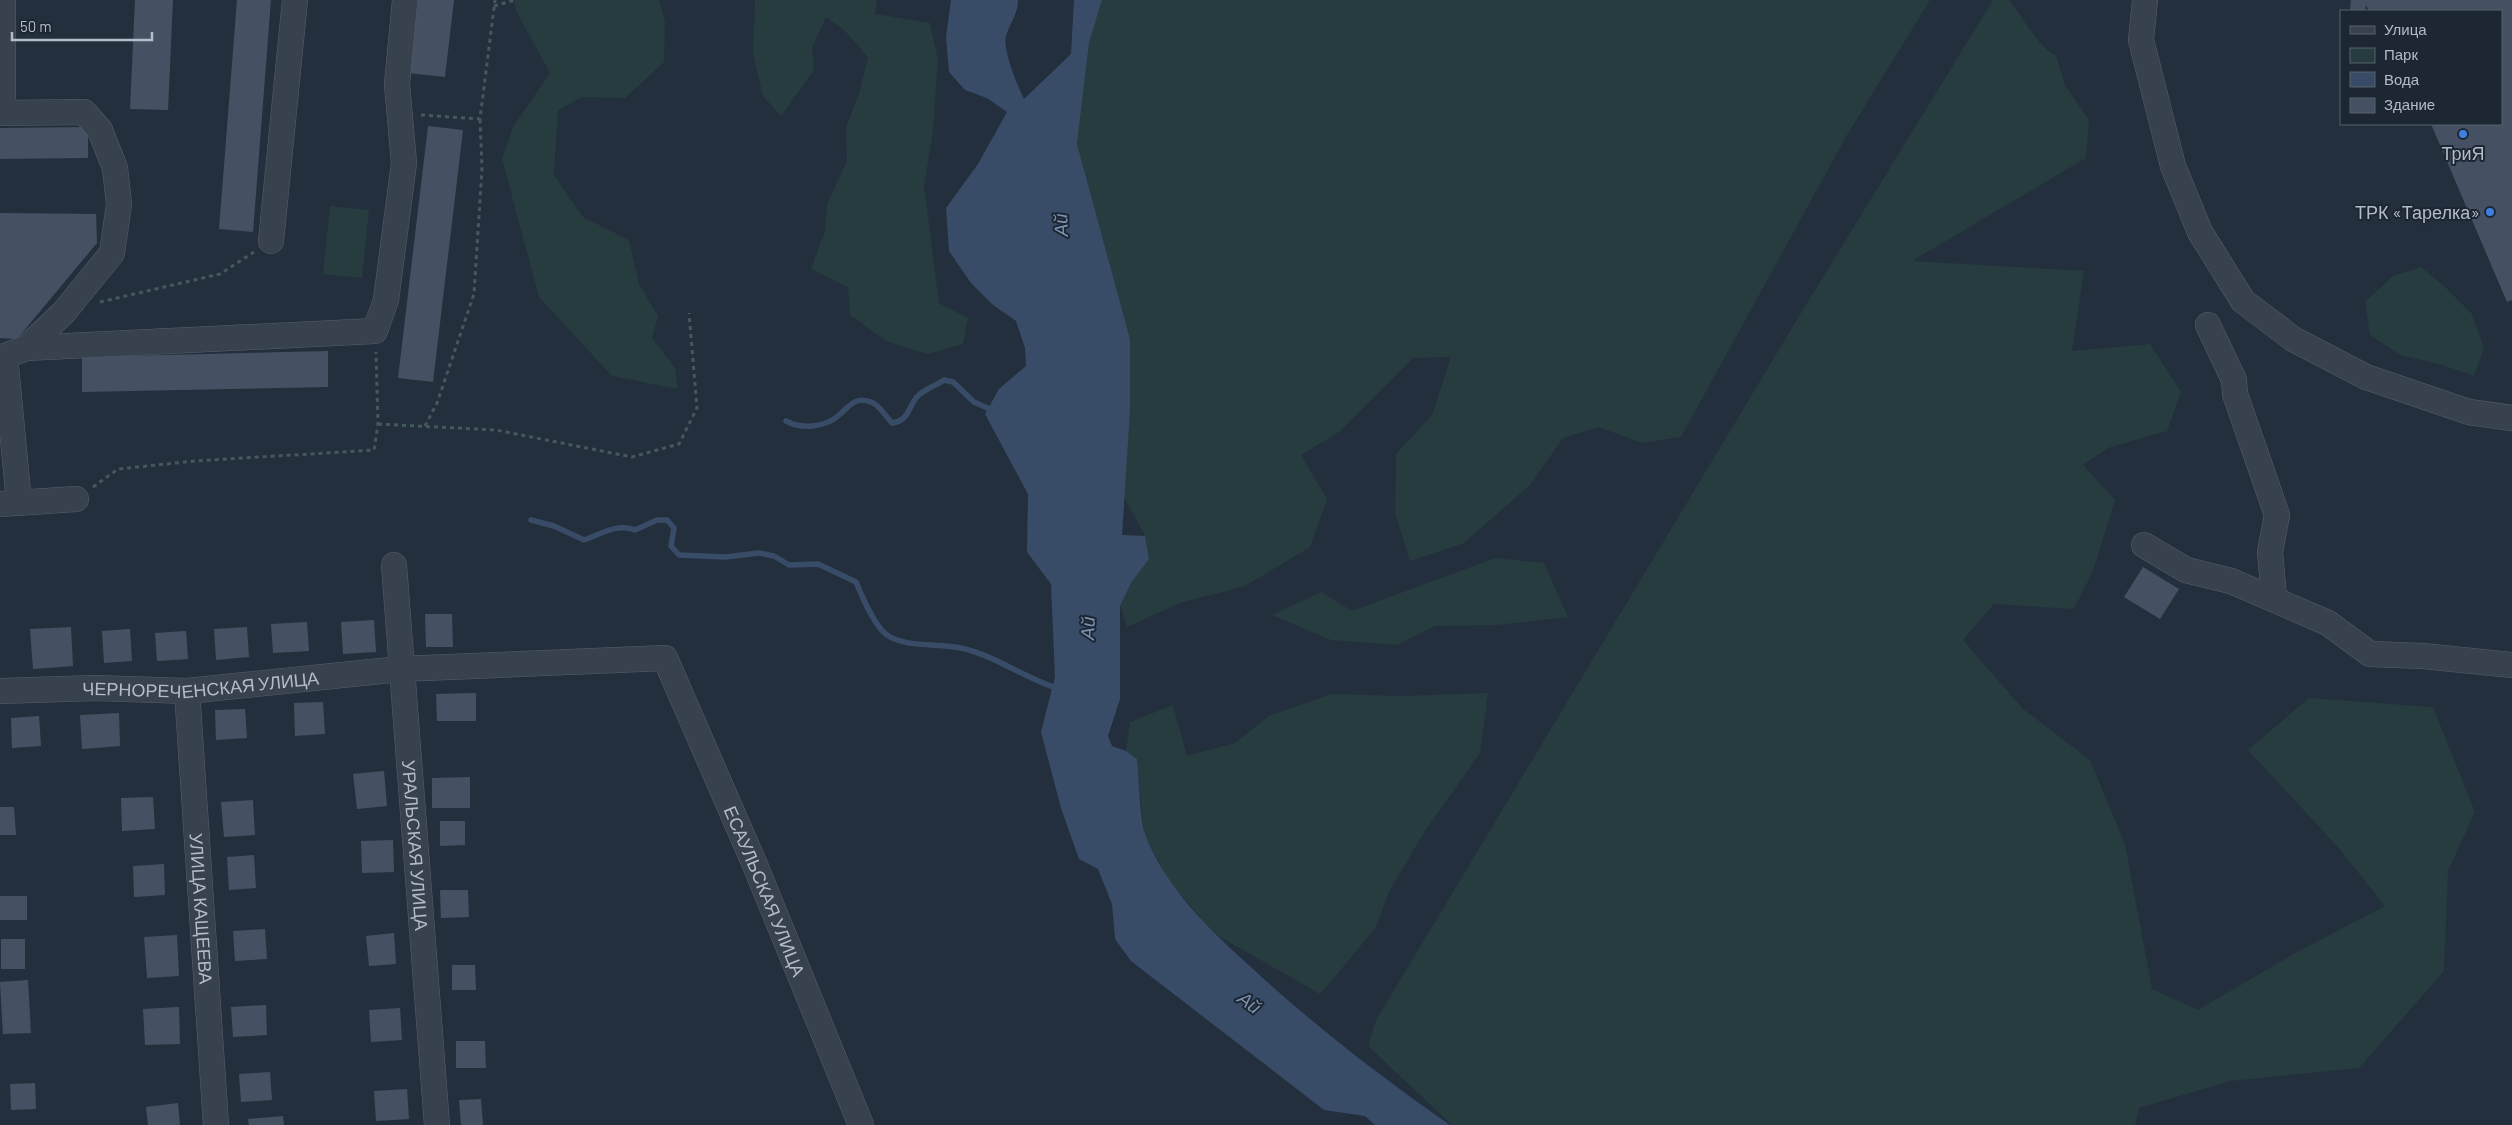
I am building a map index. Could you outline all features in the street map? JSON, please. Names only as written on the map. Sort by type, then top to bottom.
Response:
[{"type":"street","points":[[3,0],[3,113],[84,112],[100,130],[115,168],[119,204],[112,253],[64,312],[26,348]]},
{"type":"street","points":[[271,241],[295,0]]},
{"type":"street","points":[[76,499],[10,503],[5,356],[26,348],[375,331],[386,300],[404,162],[398,114],[397,84],[405,0]]},
{"type":"street","points":[[2145,0],[2141,40],[2172,166],[2200,232],[2244,301],[2293,339],[2366,378],[2469,412],[2512,418]]},
{"type":"street","points":[[2208,325],[2234,380],[2235,394],[2277,515],[2270,552],[2274,598]]},
{"type":"street","points":[[2144,545],[2186,570],[2231,581],[2328,623],[2370,654],[2423,656],[2512,665]]},
{"type":"street","name":"УРАЛЬСКАЯ УЛИЦА","points":[[394,565],[400,669],[437,1125]]},
{"type":"street","name":"ЧЕРНОРЕЧЕНСКАЯ УЛИЦА","points":[[0,691],[95,688],[187,691],[400,669],[664,658]]},
{"type":"street","name":"ЕСАУЛЬСКАЯ УЛИЦА","points":[[664,658],[755,865],[861,1125]]},
{"type":"street","name":"УЛИЦА КАЩЕЕВА","points":[[187,691],[216,1125]]},
{"type":"path","points":[[425,426],[438,403],[474,294],[482,169],[480,119],[495,0]]},
{"type":"path","points":[[494,6],[515,0]]},
{"type":"path","points":[[398,114],[480,119]]},
{"type":"path","points":[[64,312],[145,290],[220,274],[271,241]]},
{"type":"path","points":[[378,424],[496,430],[632,457],[679,444],[697,408],[689,313]]},
{"type":"path","points":[[76,499],[118,469],[195,461],[374,450],[378,424],[375,331]]},
{"type":"green space","points":[[514,0],[659,0],[665,23],[664,62],[625,98],[582,97],[558,110],[554,175],[583,217],[629,240],[639,284],[658,316],[652,338],[675,368],[678,389],[612,376],[539,297],[502,159],[513,127],[550,73],[517,13]]},
{"type":"green space","points":[[755,0],[877,0],[875,14],[930,23],[938,60],[933,131],[924,186],[939,303],[968,318],[963,344],[927,354],[886,341],[850,315],[848,287],[811,269],[825,231],[827,204],[847,161],[846,127],[859,94],[868,57],[844,30],[826,17],[812,48],[814,70],[781,116],[763,96],[753,54]]},
{"type":"green space","points":[[1102,0],[1930,0],[1847,135],[1681,437],[1643,443],[1598,427],[1563,438],[1530,485],[1464,543],[1410,561],[1395,513],[1396,454],[1432,415],[1451,357],[1413,358],[1339,432],[1301,455],[1327,499],[1310,547],[1245,586],[1180,603],[1127,627],[1120,605],[1131,583],[1149,559],[1145,536],[1124,497],[1130,411],[1130,339],[1077,144],[1089,43]]},
{"type":"green space","points":[[1993,0],[2009,0],[2036,38],[2056,56],[2065,85],[2089,120],[2086,158],[1912,261],[2084,271],[2072,351],[2150,344],[2181,392],[2167,431],[2108,448],[2083,465],[2115,500],[2093,571],[2074,609],[1994,604],[1963,640],[2023,709],[2090,760],[2125,844],[2152,989],[2198,1010],[2297,952],[2385,906],[2337,846],[2248,750],[2309,698],[2433,707],[2475,812],[2448,871],[2444,971],[2359,1068],[2230,1081],[2139,1108],[2135,1125],[1452,1125],[1368,1046],[1376,1020],[1801,313]]},
{"type":"green space","points":[[330,206],[369,210],[362,278],[323,274]]},
{"type":"green space","points":[[2421,267],[2443,285],[2472,314],[2484,348],[2474,376],[2439,364],[2400,355],[2370,335],[2365,302],[2393,276]]},
{"type":"green space","points":[[1495,558],[1544,563],[1568,617],[1497,625],[1435,626],[1397,645],[1331,640],[1272,615],[1321,592],[1352,611]]},
{"type":"green space","points":[[1488,693],[1480,753],[1425,831],[1390,890],[1375,929],[1320,994],[1215,934],[1168,880],[1144,833],[1137,759],[1126,751],[1130,722],[1173,705],[1187,756],[1235,743],[1269,716],[1331,694],[1402,696]]},
{"type":"water","name":"Ай","points":[[951,0],[1018,0],[1017,10],[1005,42],[1011,68],[1024,99],[1071,54],[1074,0],[1102,0],[1089,43],[1077,144],[1130,339],[1130,411],[1122,535],[1145,536],[1149,559],[1131,583],[1120,606],[1120,699],[1108,736],[1112,746],[1126,751],[1137,759],[1145,834],[1154,854],[1177,891],[1221,940],[1324,1031],[1450,1125],[1375,1125],[1365,1116],[1324,1110],[1131,961],[1115,939],[1112,904],[1098,869],[1079,859],[1061,808],[1041,732],[1055,677],[1051,584],[1027,552],[1028,494],[985,414],[999,389],[1026,366],[1025,348],[1016,321],[993,305],[971,283],[949,251],[946,208],[978,164],[1007,112],[987,98],[965,90],[949,72],[946,37]]},
{"type":"building","points":[[135,0],[173,0],[168,110],[130,109]]},
{"type":"building","points":[[237,0],[271,0],[253,232],[219,229]]},
{"type":"building","points":[[418,0],[454,0],[445,77],[409,73]]},
{"type":"building","name":"ТРК «Тарелка»","points":[[2351,0],[2512,0],[2512,300],[2507,302],[2431,125],[2502,125],[2502,10],[2368,10],[2366,5],[2365,10],[2350,10]]},
{"type":"building","points":[[428,126],[463,130],[433,382],[398,378]]},
{"type":"building","points":[[88,127],[88,158],[0,159],[0,128]]},
{"type":"building","points":[[0,213],[96,214],[97,243],[17,339],[0,338]]},
{"type":"building","points":[[328,351],[328,387],[82,392],[82,357]]},
{"type":"building","points":[[2143,567],[2179,589],[2160,619],[2124,597]]},
{"type":"building","points":[[425,614],[452,614],[453,647],[426,647]]},
{"type":"building","points":[[374,620],[376,652],[343,654],[341,622]]},
{"type":"building","points":[[307,622],[309,651],[273,653],[271,624]]},
{"type":"building","points":[[71,627],[73,666],[33,669],[30,629]]},
{"type":"building","points":[[247,627],[249,657],[216,660],[214,629]]},
{"type":"building","points":[[130,629],[132,661],[104,663],[102,631]]},
{"type":"building","points":[[186,631],[188,659],[157,661],[155,633]]},
{"type":"building","points":[[476,693],[476,721],[437,721],[436,694]]},
{"type":"building","points":[[323,702],[325,734],[295,736],[294,703]]},
{"type":"building","points":[[245,709],[247,738],[216,740],[215,710]]},
{"type":"building","points":[[119,713],[120,746],[82,749],[80,715]]},
{"type":"building","points":[[39,716],[41,746],[12,748],[11,718]]},
{"type":"building","points":[[384,771],[387,806],[357,809],[353,774]]},
{"type":"building","points":[[470,777],[470,808],[432,808],[432,778]]},
{"type":"building","points":[[153,797],[155,829],[122,831],[121,798]]},
{"type":"building","points":[[253,800],[255,835],[224,837],[221,802]]},
{"type":"building","points":[[0,807],[14,807],[16,835],[0,835]]},
{"type":"building","points":[[440,821],[465,821],[465,845],[440,846]]},
{"type":"building","points":[[393,840],[394,872],[362,873],[361,841]]},
{"type":"building","points":[[254,855],[256,888],[229,890],[227,857]]},
{"type":"building","points":[[164,864],[165,895],[134,897],[133,866]]},
{"type":"building","points":[[440,890],[468,890],[469,917],[441,918]]},
{"type":"building","points":[[0,896],[27,896],[27,920],[0,920]]},
{"type":"building","points":[[265,929],[267,959],[235,961],[233,931]]},
{"type":"building","points":[[394,933],[396,964],[369,966],[366,936]]},
{"type":"building","points":[[177,935],[179,976],[147,978],[144,937]]},
{"type":"building","points":[[1,939],[25,939],[25,969],[1,969]]},
{"type":"building","points":[[452,965],[475,965],[476,990],[452,990]]},
{"type":"building","points":[[28,980],[31,1033],[3,1034],[0,982]]},
{"type":"building","points":[[266,1005],[267,1035],[233,1037],[231,1007]]},
{"type":"building","points":[[179,1007],[180,1044],[145,1045],[143,1009]]},
{"type":"building","points":[[400,1008],[402,1040],[371,1042],[369,1010]]},
{"type":"building","points":[[456,1041],[485,1041],[486,1068],[456,1068]]},
{"type":"building","points":[[270,1072],[272,1100],[241,1102],[239,1074]]},
{"type":"building","points":[[35,1083],[36,1109],[11,1110],[10,1084]]},
{"type":"building","points":[[407,1089],[409,1119],[376,1121],[374,1091]]},
{"type":"building","points":[[481,1099],[483,1125],[461,1125],[459,1100]]},
{"type":"building","points":[[178,1103],[180,1125],[148,1125],[146,1107]]},
{"type":"building","points":[[283,1116],[284,1125],[249,1125],[248,1119]]},
{"type":"waterway","points":[[786,421],[805,426],[819,425],[832,420],[850,405],[862,400],[876,405],[892,423],[897,422],[905,417],[919,395],[944,380],[953,382],[974,402],[994,411]]},
{"type":"waterway","points":[[531,520],[554,526],[584,540],[615,529],[628,528],[635,530],[657,520],[667,520],[674,528],[671,546],[679,555],[726,557],[759,553],[774,556],[789,565],[818,564],[856,582],[878,625],[882,631],[894,639],[913,644],[961,648],[987,656],[1035,680],[1060,689]]},
{"type":"place","name":"ТриЯ","points":[[2463,134]]},
{"type":"place","name":"ТРК «Тарелка»","points":[[2490,212]]}]
